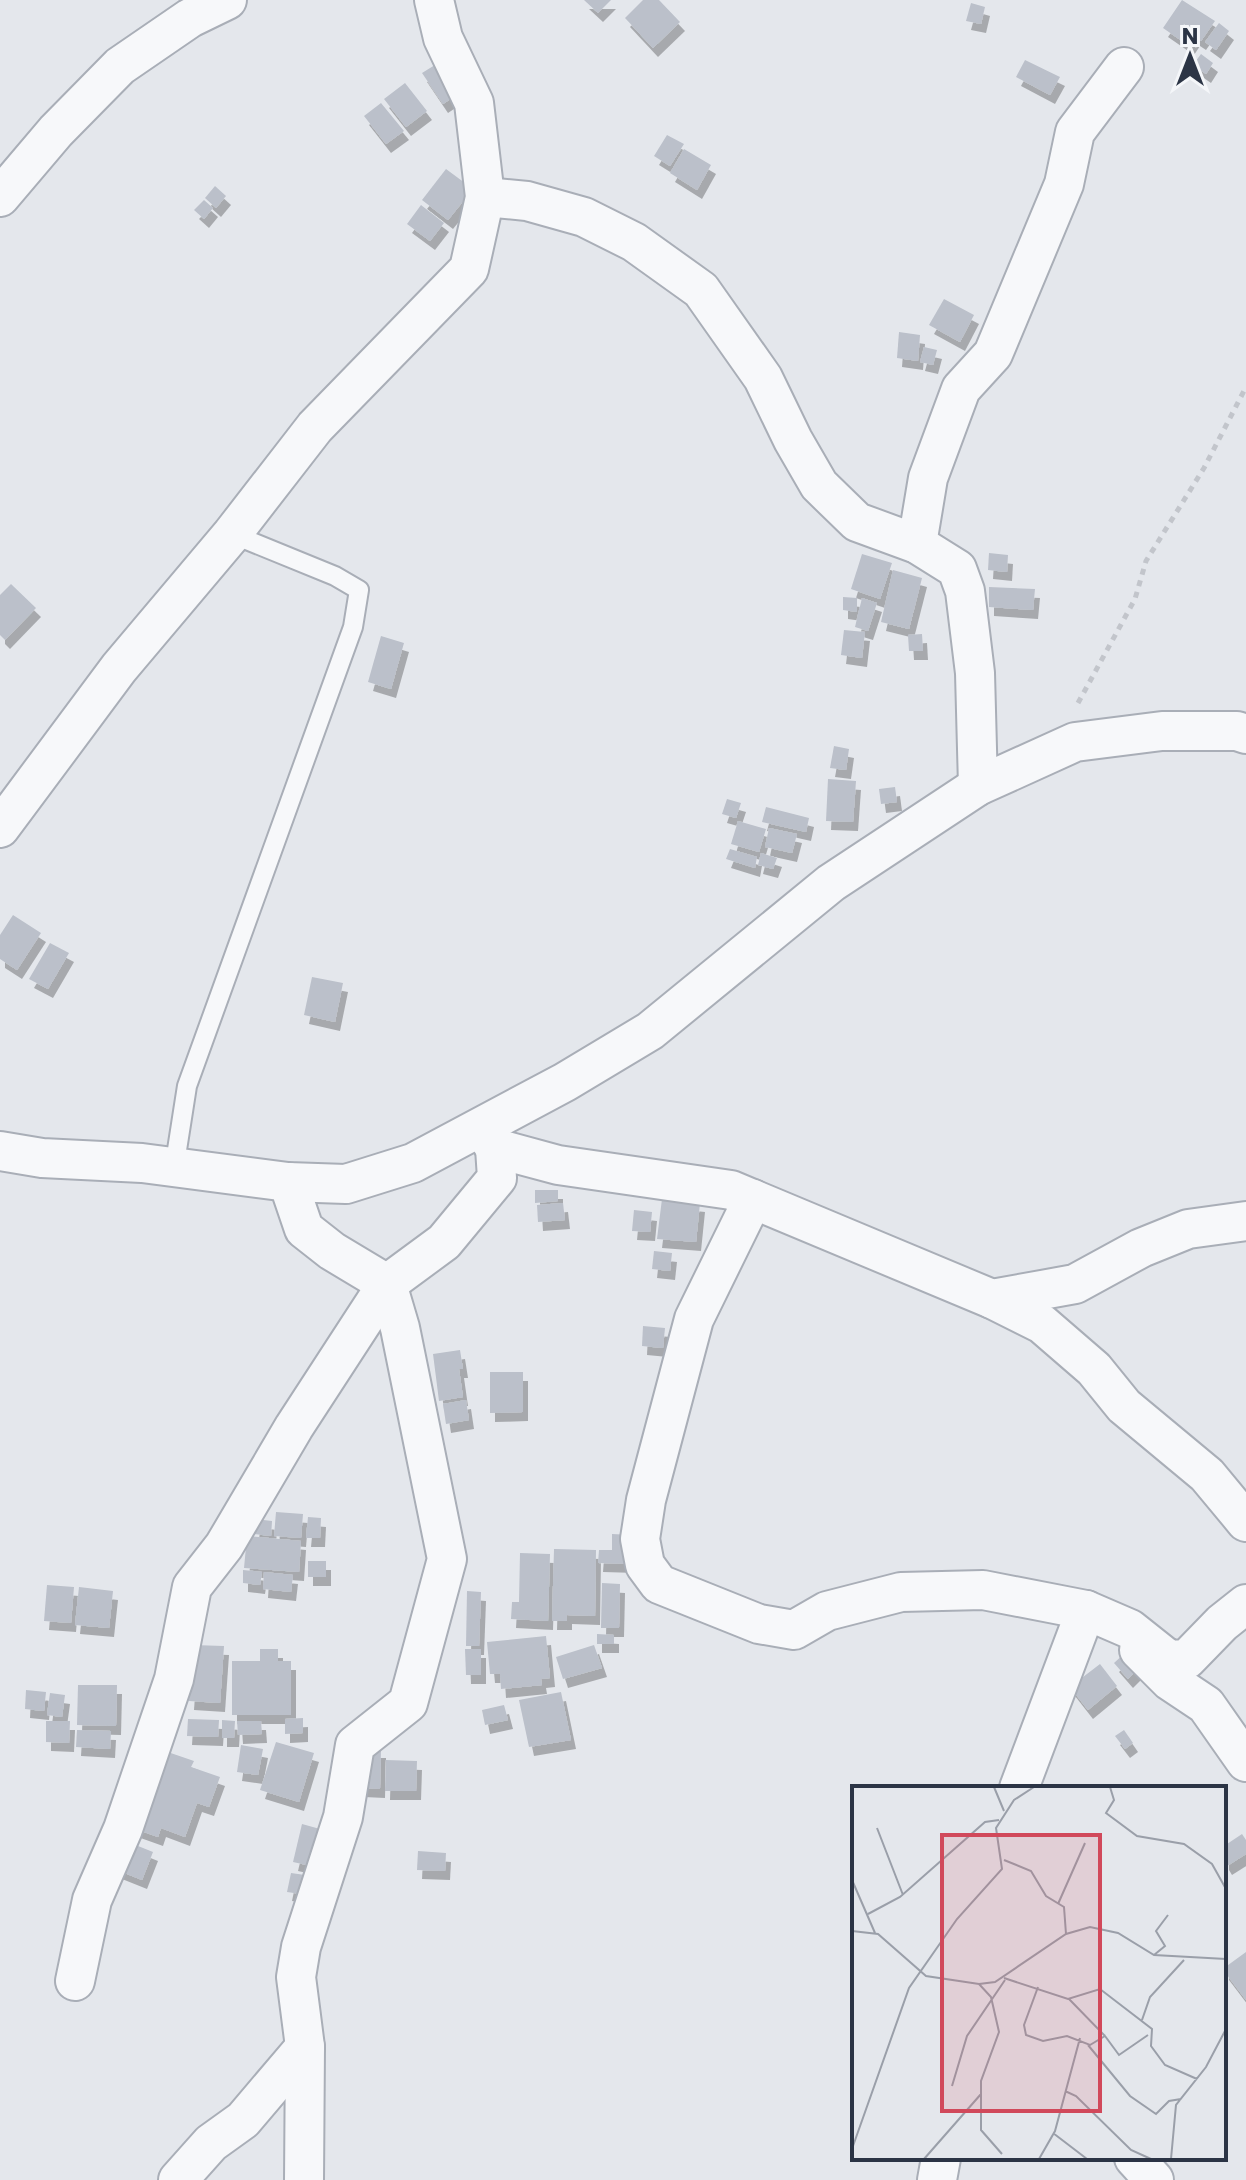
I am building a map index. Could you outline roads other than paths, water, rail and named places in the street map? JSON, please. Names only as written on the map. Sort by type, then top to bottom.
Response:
[{"type":"street","points":[[0,197],[56,131],[120,66],[190,18],[227,0]]},
{"type":"street","points":[[0,828],[119,668],[232,534],[315,427],[469,269],[485,197],[474,103],[443,38],[434,0]]},
{"type":"street","points":[[917,544],[928,478],[961,389],[993,354],[1064,184],[1075,132],[1124,67]]},
{"type":"street","points":[[485,197],[527,201],[584,217],[634,242],[701,290],[763,378],[819,485],[857,522],[917,544],[957,569],[965,591],[975,673],[978,786]]},
{"type":"street","points":[[0,1151],[42,1158],[142,1163],[288,1182],[346,1184],[488,1138],[650,1031],[831,883],[978,786],[1075,742],[1162,731],[1237,731],[1246,734]]},
{"type":"street","points":[[488,1138],[558,1165],[731,1190],[992,1299],[1042,1324],[1094,1369],[1124,1406],[1207,1475],[1246,1522]]},
{"type":"street","points":[[75,1981],[92,1900],[123,1829],[174,1679],[192,1587],[224,1546],[294,1427],[387,1284],[444,1242],[497,1178],[488,1138]]},
{"type":"street","points":[[288,1182],[304,1229],[332,1251],[387,1284],[400,1328],[447,1559],[408,1703],[355,1745],[343,1817],[301,1947],[296,1977],[305,2047],[304,2180]]},
{"type":"street","points":[[753,1199],[694,1319],[646,1500],[640,1539],[645,1565],[659,1584],[759,1624],[794,1630],[827,1611],[901,1592],[983,1590],[1101,1616],[1130,1629],[1169,1660],[1187,1659],[1222,1623],[1246,1604]]},
{"type":"street","points":[[992,1299],[1075,1284],[1141,1248],[1188,1229],[1246,1221]]},
{"type":"street","points":[[1101,1616],[1170,1681],[1206,1705],[1246,1762]]},
{"type":"street","points":[[1020,1786],[1101,1616]]},
{"type":"street","points":[[178,2180],[211,2143],[243,2120],[305,2047]]},
{"type":"street","points":[[937,2180],[941,2160]]},
{"type":"street","points":[[1136,2160],[1154,2180]]},
{"type":"lane","points":[[174,1169],[187,1086],[353,627],[359,590],[335,576],[232,534]]}]
